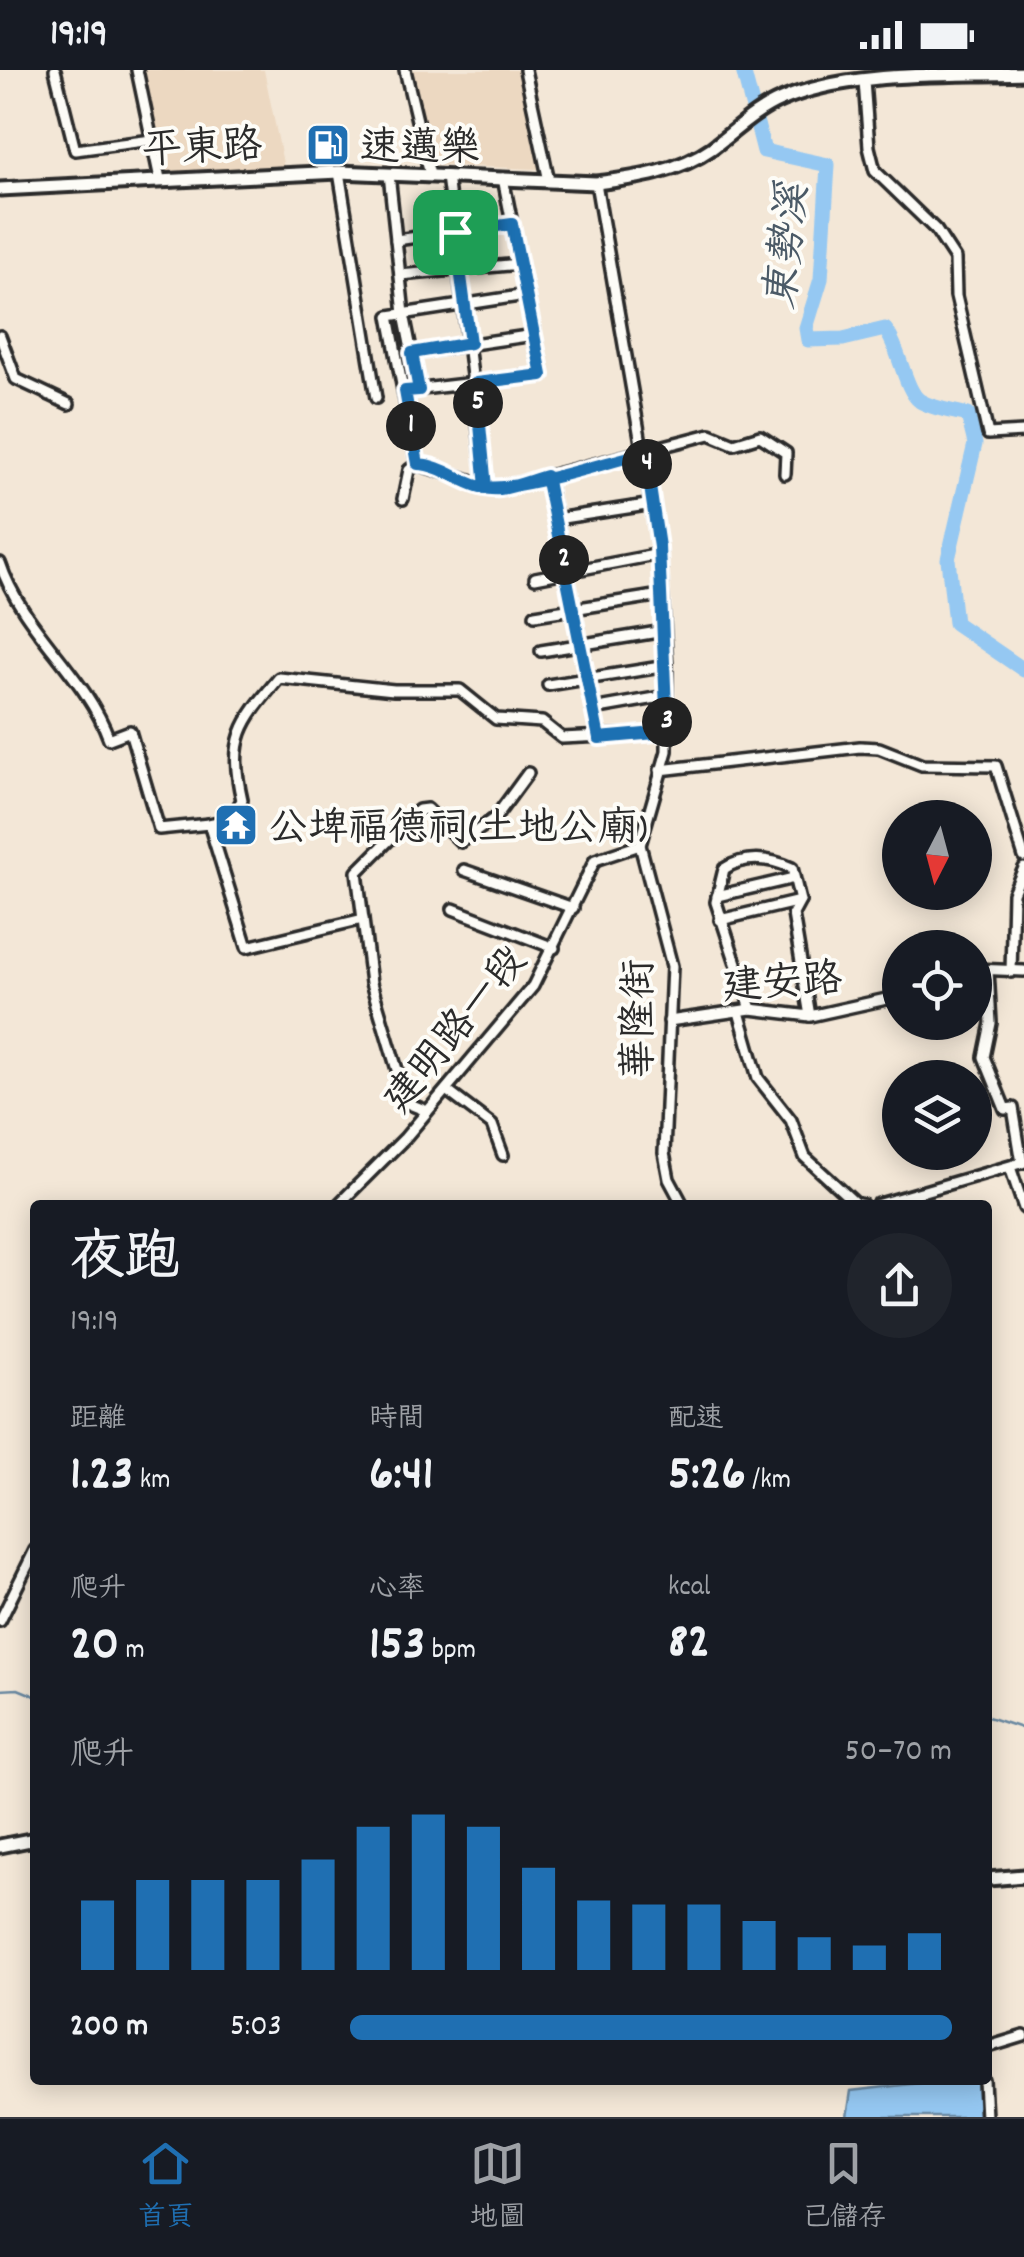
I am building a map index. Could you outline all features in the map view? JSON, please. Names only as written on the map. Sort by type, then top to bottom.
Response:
[{"type":"street","points":[[56,70],[75,150],[152,140]]},
{"type":"street","points":[[137,70],[160,179]]},
{"type":"street","points":[[406,70],[430,175]]},
{"type":"street","points":[[526,70],[549,180]]},
{"type":"street","name":"平東路","points":[[0,189],[339,172],[596,183],[672,169],[710,150],[780,100],[842,82],[1024,73]]},
{"type":"street","points":[[864,81],[869,147],[876,171],[936,230],[954,259],[956,296],[988,434],[1024,432]]},
{"type":"street","points":[[339,172],[376,398]]},
{"type":"street","points":[[389,174],[404,314],[419,390]]},
{"type":"street","points":[[448,176],[486,487]]},
{"type":"street","points":[[405,391],[542,375],[503,178]]},
{"type":"street","name":"華隆街","points":[[596,183],[660,554],[667,732],[640,845],[672,966],[664,1153],[669,1180],[680,1200]]},
{"type":"street","points":[[396,240],[512,224]]},
{"type":"street","points":[[400,274],[520,264]]},
{"type":"street","points":[[418,464],[390,316],[526,295]]},
{"type":"street","points":[[412,353],[534,335]]},
{"type":"street","points":[[0,336],[16,379],[70,404]]},
{"type":"street","points":[[403,499],[409,470],[418,464],[431,464],[499,489],[710,434],[734,444],[760,436],[786,453],[784,474]]},
{"type":"street","points":[[546,476],[599,738]]},
{"type":"street","points":[[556,519],[653,504]]},
{"type":"street","points":[[534,578],[660,554]]},
{"type":"street","points":[[0,564],[11,595],[99,712],[109,738],[130,731],[159,829],[231,819],[242,800],[235,768],[243,721],[280,678],[394,690],[460,690],[496,719],[542,722],[562,738],[667,732]]},
{"type":"street","points":[[535,615],[662,595]]},
{"type":"street","points":[[542,651],[664,631]]},
{"type":"street","points":[[548,685],[667,666]]},
{"type":"street","points":[[594,709],[666,696]]},
{"type":"street","points":[[660,770],[860,747],[878,748],[922,766],[996,766],[1024,857]]},
{"type":"street","points":[[427,1111],[407,1103],[371,983],[357,872],[419,810],[427,809],[461,842],[496,818],[528,774]]},
{"type":"street","points":[[209,824],[247,946],[363,919]]},
{"type":"street","name":"建明路一段","points":[[343,1200],[446,1090],[533,986],[595,860],[640,845]]},
{"type":"street","points":[[751,1010],[720,920],[717,896],[724,869],[730,864],[774,860],[792,868],[800,900],[793,914],[810,1016]]},
{"type":"street","points":[[1011,972],[1012,893],[1024,868]]},
{"type":"street","points":[[464,870],[573,908]]},
{"type":"street","points":[[717,896],[794,878]]},
{"type":"street","points":[[720,920],[800,900]]},
{"type":"street","points":[[454,909],[554,948]]},
{"type":"street","points":[[992,970],[1024,971]]},
{"type":"street","name":"建安路","points":[[669,1020],[751,1010],[810,1016],[882,1000]]},
{"type":"street","points":[[738,1012],[758,1078],[791,1120],[805,1157],[857,1200]]},
{"type":"street","points":[[894,1200],[1023,1162],[1013,1108],[1005,1109],[984,1057],[988,1040]]},
{"type":"street","points":[[446,1090],[492,1125],[503,1155]]},
{"type":"street","points":[[1010,1167],[1024,1208]]},
{"type":"street","points":[[0,1621],[30,1560]]},
{"type":"street","points":[[0,1846],[30,1839]]},
{"type":"street","points":[[992,1879],[1024,1876]]},
{"type":"street","points":[[992,2046],[1024,2036]]},
{"type":"street","points":[[984,2085],[986,2117]]},
{"type":"shaded area","points":[[139,70],[264,70],[284,168],[160,175]]},
{"type":"shaded area","points":[[408,70],[517,70],[539,169],[429,165]]},
{"type":"water","points":[[903,2085],[977,2085],[979,2117],[847,2117],[851,2091]]},
{"type":"waterway","name":"東勢溪","points":[[743,70],[764,151],[828,165],[821,279],[806,328],[808,340],[843,339],[885,329],[915,396],[931,406],[968,415],[975,444],[948,559],[955,623],[1024,670]]},
{"type":"waterway","points":[[0,1690],[18,1689],[30,1694]]},
{"type":"waterway","points":[[992,1718],[1024,1729]]},
{"type":"waterway","points":[[0,1853],[30,1847]]},
{"type":"waterway","points":[[992,1887],[1024,1884]]},
{"type":"place","name":"速邁樂","points":[[328,145]]},
{"type":"place","name":"公埤福德祠(土地公廟)","points":[[236,825]]},
{"type":"route","points":[[455,232],[470,343],[412,353],[419,390],[405,391],[418,464],[431,464],[464,480],[486,487],[499,489],[546,476],[599,738],[667,732],[659,547],[645,453],[546,476],[499,489],[486,487],[476,383],[542,375],[512,224],[455,232]]}]
